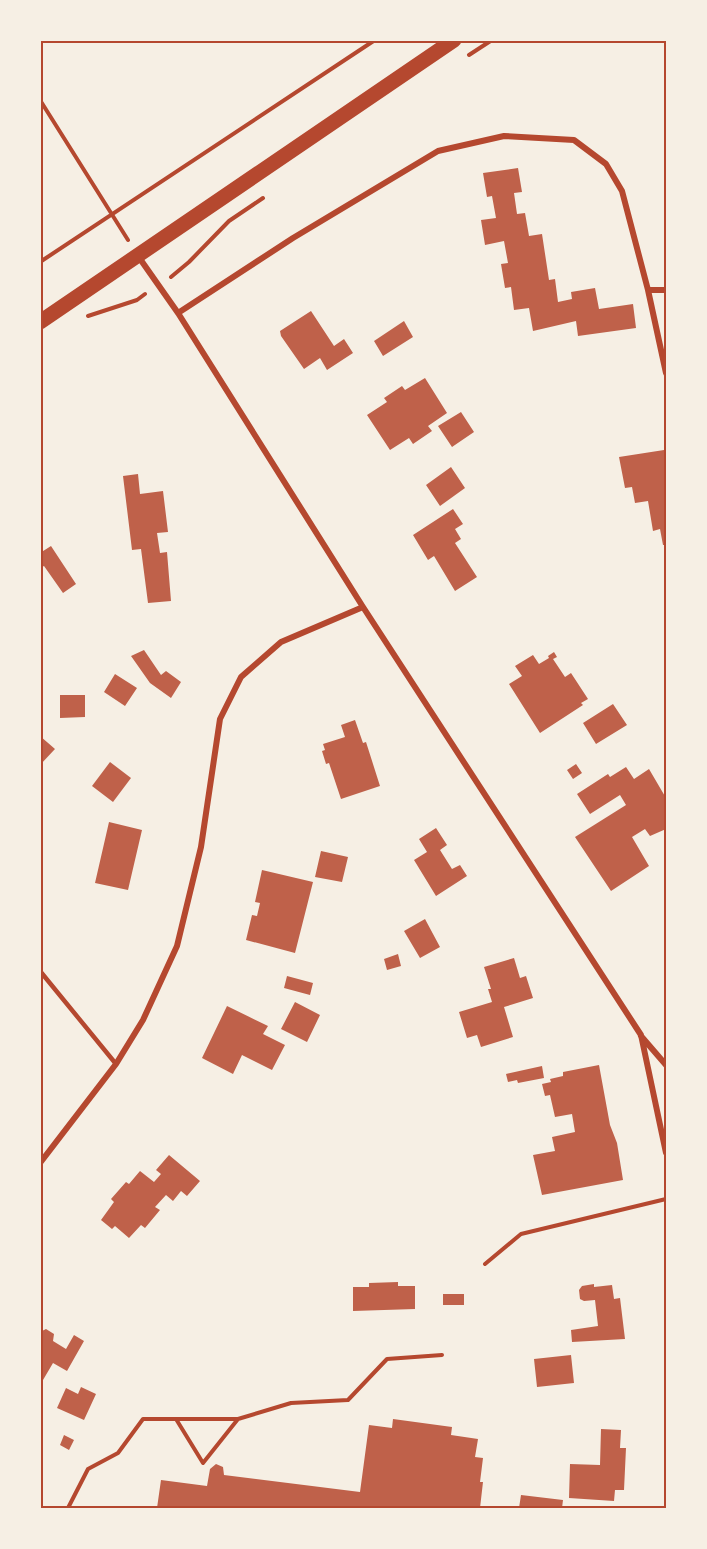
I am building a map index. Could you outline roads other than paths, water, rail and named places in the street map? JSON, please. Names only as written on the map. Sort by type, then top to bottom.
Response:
[{"type":"main road","points":[[40,322],[454,40]]},
{"type":"street","points":[[178,313],[293,238],[438,151],[504,136],[574,140],[606,164],[622,190],[666,372]]},
{"type":"street","points":[[138,256],[160,285],[363,607],[641,1035],[666,1065]]},
{"type":"street","points":[[648,290],[666,290]]},
{"type":"street","points":[[40,1163],[116,1064],[143,1020],[177,946],[201,847],[220,719],[241,677],[281,642],[363,607]]},
{"type":"street","points":[[641,1035],[666,1153]]},
{"type":"lane","points":[[40,971],[116,1064]]}]
